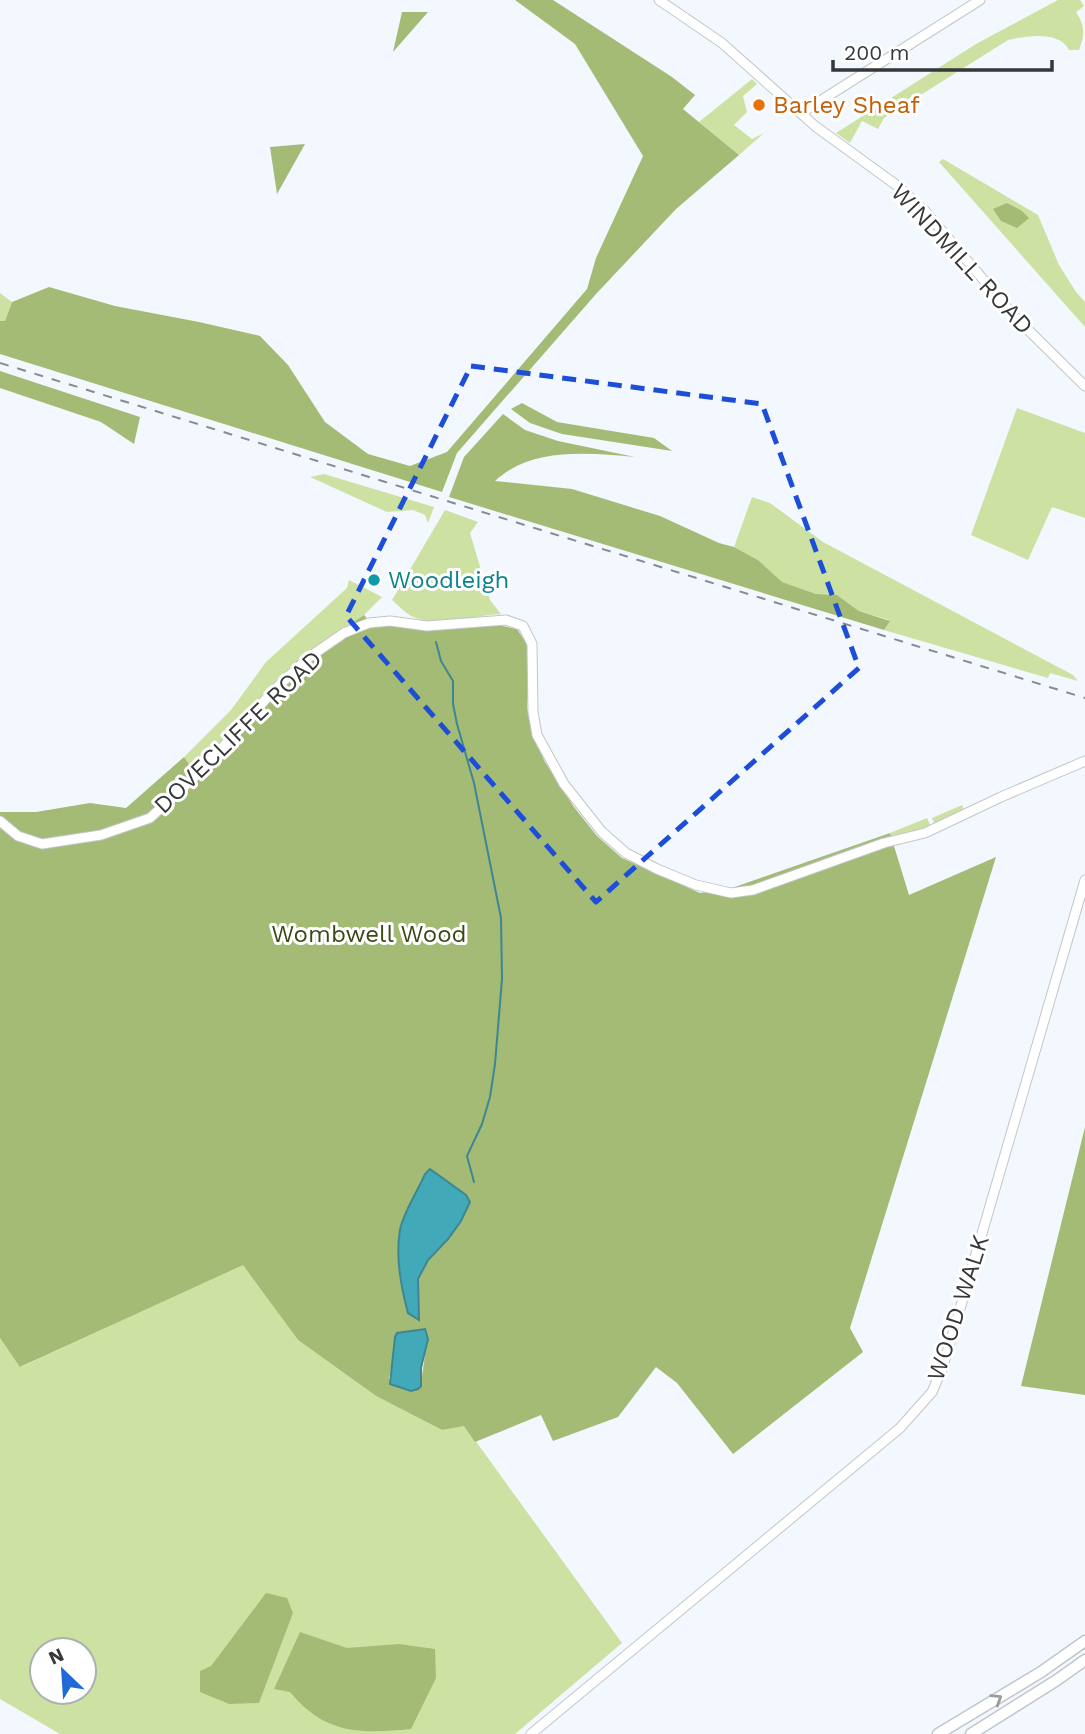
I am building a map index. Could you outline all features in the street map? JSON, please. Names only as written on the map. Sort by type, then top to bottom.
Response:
[{"type":"highway","points":[[938,1734],[1041,1672],[1085,1641]]},
{"type":"highway","points":[[971,1734],[1085,1660]]},
{"type":"street","name":"WINDMILL ROAD","points":[[659,0],[722,43],[801,113],[911,197],[1016,318],[1085,386]]},
{"type":"street","points":[[801,113],[979,0]]},
{"type":"street","name":"DOVECLIFFE ROAD","points":[[0,821],[18,836],[42,844],[101,835],[150,818],[202,770],[252,713],[309,658],[344,633],[369,623],[390,621],[427,626],[506,620],[523,626],[534,652],[533,702],[537,735],[548,759],[581,808],[602,832],[626,853],[696,885],[732,893],[753,890],[847,855],[925,833],[1085,761]]},
{"type":"street","name":"WOOD WALK","points":[[531,1734],[900,1428],[932,1392],[953,1333],[1085,880]]},
{"type":"highlighted area","points":[[471,366],[762,404],[859,668],[596,902],[346,616]]},
{"type":"green space","points":[[515,0],[553,0],[672,77],[695,95],[683,109],[739,155],[676,209],[596,294],[457,453],[442,492],[0,354],[0,321],[5,321],[12,302],[49,287],[115,306],[260,336],[288,365],[325,422],[368,454],[410,466],[447,452],[587,289],[596,258],[643,156],[575,44]]},
{"type":"green space","points":[[1058,0],[1080,0],[1084,6],[1076,12],[1083,30],[1079,50],[1069,50],[1058,39],[1050,37],[1033,36],[1008,40],[884,118],[878,129],[862,121],[850,143],[836,133],[976,44]]},
{"type":"green space","points":[[402,12],[428,12],[393,52]]},
{"type":"green space","points":[[752,79],[757,84],[743,96],[747,112],[734,125],[752,139],[764,133],[739,155],[699,122]]},
{"type":"green space","points":[[305,144],[277,194],[270,147]]},
{"type":"green space","points":[[943,159],[1038,215],[1059,265],[1085,302],[1085,327],[939,162]]},
{"type":"green space","points":[[1007,203],[1029,218],[1017,228],[1001,221],[993,209]]},
{"type":"green space","points":[[0,293],[12,302],[5,321],[0,321]]},
{"type":"green space","points":[[0,371],[140,417],[134,444],[101,422],[0,388]]},
{"type":"green space","points":[[522,403],[557,422],[654,438],[672,451],[562,434],[530,423],[511,409]]},
{"type":"green space","points":[[1017,408],[1085,433],[1085,518],[1052,507],[1028,560],[971,535]]},
{"type":"green space","points":[[503,414],[525,430],[558,441],[635,457],[580,454],[543,457],[509,470],[495,481],[572,489],[660,516],[719,543],[734,547],[758,560],[782,582],[816,594],[837,595],[859,611],[890,621],[884,630],[449,497],[464,457]]},
{"type":"green space","points":[[324,474],[434,507],[428,523],[425,515],[413,510],[387,512],[310,477]]},
{"type":"green space","points":[[752,497],[770,503],[823,542],[1073,675],[1078,681],[1050,673],[1048,678],[884,630],[889,620],[859,611],[837,595],[816,594],[781,582],[758,560],[734,547]]},
{"type":"green space","points":[[445,510],[478,522],[470,533],[490,600],[501,614],[445,621],[423,620],[410,616],[392,600]]},
{"type":"green space","points":[[349,580],[382,597],[364,615],[300,658],[192,771],[184,757],[231,710],[266,662],[347,588]]},
{"type":"green space","name":"Wombwell Wood","points":[[364,615],[371,623],[483,622],[517,629],[531,650],[527,707],[533,736],[545,762],[574,807],[597,836],[622,858],[700,893],[732,888],[890,833],[909,895],[996,857],[850,1328],[863,1352],[733,1454],[677,1383],[656,1367],[618,1417],[553,1441],[541,1415],[475,1442],[464,1426],[442,1430],[376,1396],[298,1340],[243,1265],[20,1367],[0,1338],[0,812],[36,812],[90,803],[126,808],[184,757],[193,770],[300,658]],"holes":[[[424,1174],[448,1239],[428,1260],[418,1279],[419,1319],[399,1271]],[[425,1330],[426,1348],[421,1385],[404,1389],[389,1379],[395,1337],[401,1332]]]},
{"type":"green space","points":[[962,805],[964,811],[935,825],[932,818]]},
{"type":"green space","points":[[927,818],[931,827],[892,839],[890,833]]},
{"type":"green space","points":[[1085,1127],[1085,1395],[1021,1386]]},
{"type":"green space","points":[[243,1264],[298,1340],[376,1396],[442,1430],[464,1425],[622,1643],[515,1734],[60,1734],[0,1699],[0,1338],[21,1367]]},
{"type":"green space","points":[[266,1593],[287,1598],[293,1613],[259,1703],[229,1704],[200,1692],[200,1671],[211,1666]]},
{"type":"green space","points":[[300,1632],[347,1648],[399,1644],[435,1649],[436,1678],[411,1729],[359,1731],[344,1728],[316,1716],[290,1692],[274,1689]]},
{"type":"water","points":[[430,1169],[466,1195],[470,1202],[461,1221],[428,1260],[418,1279],[419,1320],[408,1313],[398,1251],[404,1216]]},
{"type":"water","points":[[425,1329],[428,1339],[421,1368],[421,1386],[411,1391],[390,1384],[397,1333]]},
{"type":"waterway","points":[[436,642],[441,661],[453,681],[453,704],[457,724],[474,783],[501,918],[502,979],[495,1064],[490,1097],[482,1124],[467,1156],[474,1182]]},
{"type":"railway","points":[[0,363],[1085,698]]},
{"type":"place","name":"Barley Sheaf","points":[[759,105]]},
{"type":"place","name":"Woodleigh","points":[[374,580]]}]
